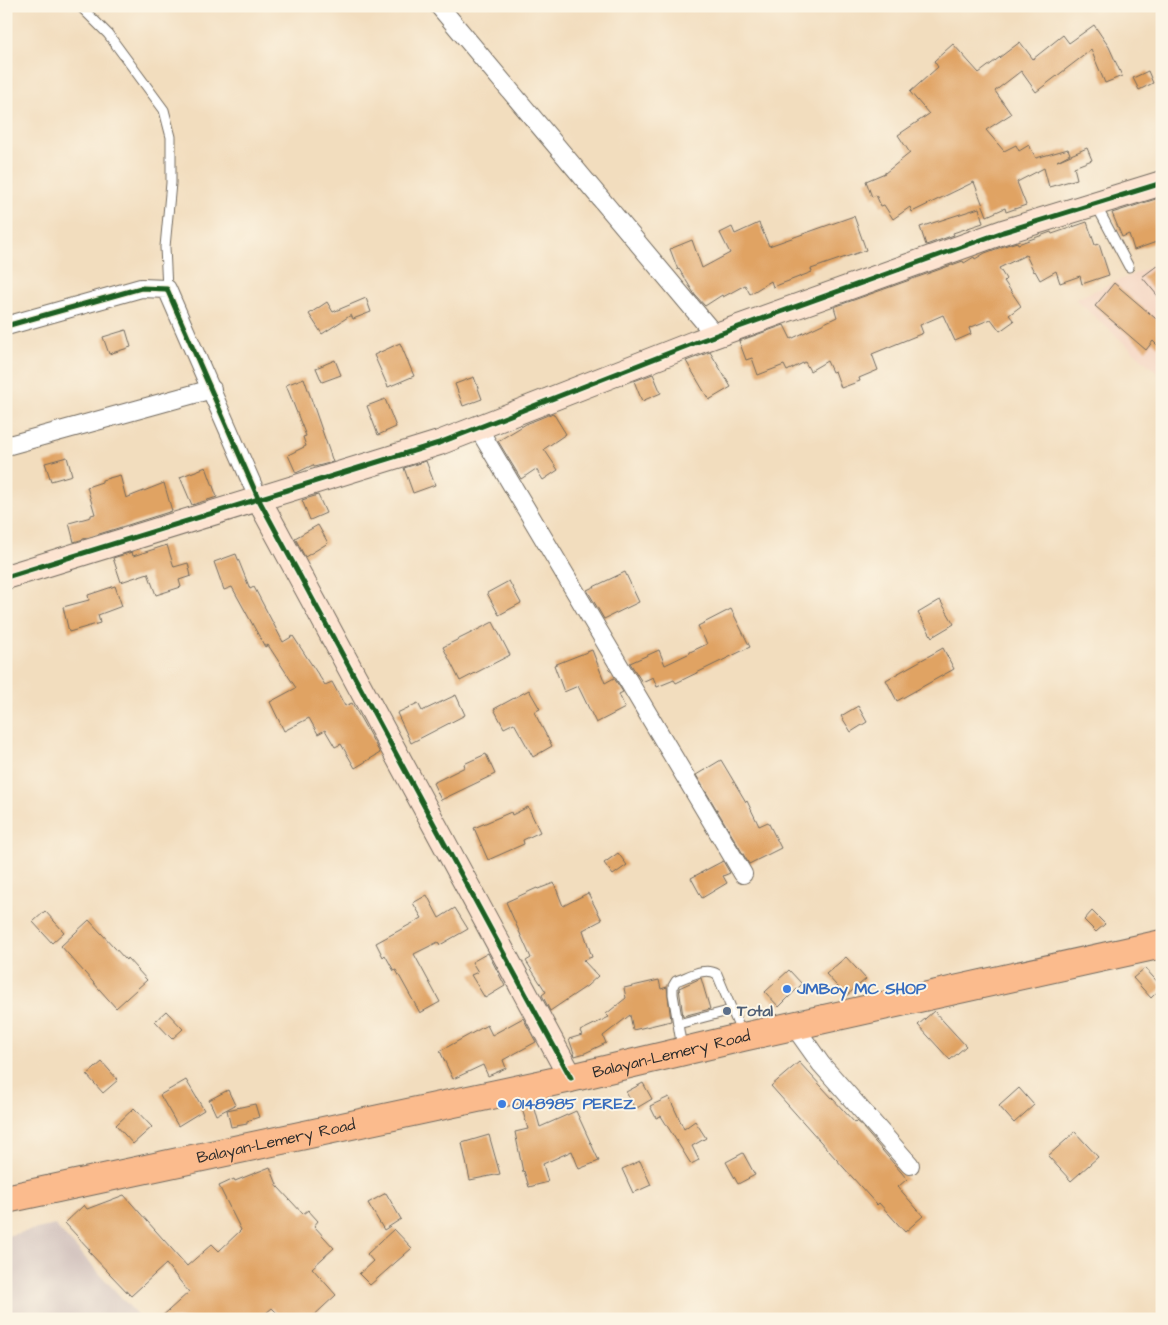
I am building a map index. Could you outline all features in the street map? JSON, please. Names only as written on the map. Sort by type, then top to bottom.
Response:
[{"type":"main road","name":"Balayan-Lemery Road","points":[[6,1200],[572,1078],[743,1037],[1162,944]]},
{"type":"street","points":[[439,6],[715,335]]},
{"type":"street","points":[[6,577],[440,443],[715,335],[1003,232],[1162,183]]},
{"type":"street","points":[[6,326],[141,288],[166,289],[212,389],[259,500],[572,1078]]},
{"type":"street","points":[[6,446],[212,389]]},
{"type":"street","points":[[478,428],[743,874]]},
{"type":"street","points":[[794,1026],[821,1064],[910,1165]]},
{"type":"lane","points":[[80,6],[108,34],[164,110],[171,137],[171,183],[165,247],[166,289]]},
{"type":"lane","points":[[1095,203],[1130,267]]},
{"type":"lane","points":[[682,1052],[673,986],[676,981],[704,971],[712,971],[717,974],[743,1037]]},
{"type":"lane","points":[[678,1024],[732,1010]]},
{"type":"shaded area","points":[[1162,262],[1162,377],[1075,299]]},
{"type":"shaded area","points":[[55,1225],[141,1319],[6,1319],[6,1236]]},
{"type":"building","points":[[1094,25],[1109,47],[1122,76],[1105,83],[1091,50],[1036,92],[1021,71],[995,91],[1011,114],[986,130],[1004,151],[1016,145],[1019,151],[1029,145],[1036,158],[1068,149],[1070,154],[1057,161],[1087,148],[1092,160],[1074,167],[1077,179],[1049,187],[1044,168],[1017,182],[1026,205],[1006,212],[1005,208],[987,216],[974,182],[912,212],[910,207],[893,219],[884,205],[881,206],[876,195],[872,197],[866,181],[885,173],[910,153],[898,135],[929,114],[910,92],[938,67],[934,61],[953,44],[979,73],[1020,42],[1033,59],[1063,35],[1069,43]]},
{"type":"building","points":[[1148,71],[1153,83],[1139,90],[1133,78]]},
{"type":"building","points":[[1162,197],[1162,240],[1134,250],[1129,234],[1122,237],[1112,213]]},
{"type":"building","points":[[979,208],[983,223],[926,245],[920,227]]},
{"type":"building","points":[[854,216],[866,250],[811,269],[812,272],[773,287],[771,281],[750,294],[745,285],[723,297],[722,295],[705,306],[678,270],[670,249],[692,240],[702,268],[730,253],[720,233],[732,227],[735,234],[759,223],[769,246]]},
{"type":"building","points":[[1087,222],[1095,245],[1099,244],[1109,275],[1082,284],[1080,276],[1060,283],[1056,271],[1040,280],[1026,255],[999,268],[1006,279],[1004,281],[1021,306],[1009,315],[1014,321],[1000,331],[991,319],[969,328],[971,334],[955,341],[943,315],[920,325],[923,333],[872,354],[878,370],[859,378],[860,381],[841,388],[835,371],[832,372],[827,361],[810,371],[805,362],[787,371],[784,365],[758,375],[752,358],[746,360],[739,341],[784,325],[791,339],[837,317],[834,307],[963,261],[964,263],[974,257],[975,259],[1007,245],[1017,242],[1018,244]]},
{"type":"building","points":[[1162,262],[1162,301],[1142,277]]},
{"type":"building","points":[[1114,283],[1162,324],[1162,350],[1153,341],[1146,350],[1095,306]]},
{"type":"building","points":[[366,298],[371,312],[353,319],[351,315],[322,334],[309,314],[327,302],[333,312]]},
{"type":"building","points":[[126,330],[131,347],[109,354],[103,337]]},
{"type":"building","points":[[400,343],[414,376],[388,387],[374,355]]},
{"type":"building","points":[[710,352],[731,387],[709,400],[686,361]]},
{"type":"building","points":[[335,360],[341,375],[322,382],[316,368]]},
{"type":"building","points":[[653,374],[661,393],[642,401],[634,381]]},
{"type":"building","points":[[474,377],[482,399],[463,406],[455,384]]},
{"type":"building","points":[[304,378],[333,462],[314,467],[313,465],[296,473],[288,455],[306,446],[303,437],[306,436],[286,385]]},
{"type":"building","points":[[385,399],[396,427],[378,435],[367,406]]},
{"type":"building","points":[[553,413],[566,434],[544,449],[558,470],[543,480],[536,469],[521,479],[498,441],[526,424]]},
{"type":"building","points":[[67,457],[72,475],[51,481],[45,463]]},
{"type":"building","points":[[426,461],[435,485],[413,493],[404,468]]},
{"type":"building","points":[[206,467],[217,497],[192,505],[180,477]]},
{"type":"building","points":[[120,475],[126,498],[164,483],[172,511],[74,542],[69,523],[91,517],[91,515],[95,514],[87,487]]},
{"type":"building","points":[[318,495],[326,513],[310,520],[302,500]]},
{"type":"building","points":[[318,525],[328,543],[305,557],[295,538]]},
{"type":"building","points":[[167,545],[174,567],[188,563],[191,576],[179,580],[181,587],[156,595],[148,573],[121,582],[113,558],[132,552],[133,556]]},
{"type":"building","points":[[236,554],[250,589],[254,587],[283,642],[293,636],[325,685],[332,682],[345,706],[352,703],[380,753],[355,768],[341,744],[335,747],[325,730],[318,734],[309,718],[284,731],[270,702],[296,688],[268,645],[265,647],[232,587],[224,590],[214,562]]},
{"type":"building","points":[[625,572],[639,602],[604,619],[587,590]]},
{"type":"building","points":[[509,581],[521,603],[499,615],[487,593]]},
{"type":"building","points":[[115,586],[122,606],[98,615],[100,623],[69,632],[63,607],[89,600],[88,595]]},
{"type":"building","points":[[940,600],[954,624],[932,637],[918,613]]},
{"type":"building","points":[[731,609],[750,647],[676,683],[674,680],[657,687],[653,677],[642,682],[630,663],[659,650],[665,665],[707,644],[698,626]]},
{"type":"building","points":[[493,622],[510,655],[460,681],[443,647]]},
{"type":"building","points":[[943,648],[954,669],[897,701],[886,680]]},
{"type":"building","points":[[592,650],[605,683],[614,678],[623,692],[619,694],[625,708],[596,723],[578,686],[564,692],[554,665]]},
{"type":"building","points":[[529,690],[540,709],[534,712],[552,746],[533,757],[514,723],[504,728],[494,709]]},
{"type":"building","points":[[456,695],[465,715],[411,743],[397,713],[418,703],[422,711]]},
{"type":"building","points":[[858,706],[867,722],[851,732],[841,716]]},
{"type":"building","points":[[486,754],[495,774],[441,800],[433,783],[465,767],[464,764]]},
{"type":"building","points":[[721,760],[747,801],[759,826],[768,822],[781,848],[749,864],[696,775]]},
{"type":"building","points":[[528,807],[540,832],[523,840],[524,844],[488,860],[474,828],[511,812],[512,815]]},
{"type":"building","points":[[618,853],[627,865],[613,875],[604,863]]},
{"type":"building","points":[[723,861],[730,873],[723,876],[727,883],[702,898],[691,878]]},
{"type":"building","points":[[554,883],[563,906],[588,893],[602,920],[583,930],[592,957],[583,960],[598,976],[587,986],[550,1011],[542,995],[546,992],[526,961],[531,958],[506,902],[537,888]]},
{"type":"building","points":[[427,895],[439,918],[455,908],[468,929],[440,945],[438,942],[414,954],[440,1002],[420,1013],[396,970],[394,971],[385,955],[383,957],[376,943],[422,918],[413,903]]},
{"type":"building","points":[[45,911],[64,932],[52,943],[33,922]]},
{"type":"building","points":[[1092,911],[1105,924],[1096,932],[1084,920]]},
{"type":"building","points":[[89,920],[147,980],[116,1008],[61,946]]},
{"type":"building","points":[[488,953],[505,986],[485,998],[471,975],[478,972],[472,962]]},
{"type":"building","points":[[846,957],[866,979],[846,996],[826,974]]},
{"type":"building","points":[[1145,968],[1162,987],[1151,998],[1133,978]]},
{"type":"building","points":[[789,970],[802,984],[779,1007],[765,992]]},
{"type":"building","points":[[701,978],[710,1009],[683,1016],[679,988]]},
{"type":"building","points":[[659,980],[661,989],[667,987],[671,1021],[633,1030],[630,1015],[603,1036],[606,1043],[575,1056],[569,1039],[582,1035],[580,1031],[609,1017],[606,1014],[626,998],[624,988]]},
{"type":"building","points":[[166,1011],[183,1029],[172,1039],[155,1021]]},
{"type":"building","points":[[934,1011],[966,1046],[950,1060],[918,1025]]},
{"type":"building","points":[[523,1018],[536,1042],[503,1060],[506,1068],[488,1076],[483,1065],[453,1079],[440,1051],[487,1025],[492,1035]]},
{"type":"building","points":[[102,1062],[118,1080],[103,1093],[87,1075]]},
{"type":"building","points":[[799,1062],[855,1123],[857,1121],[907,1179],[898,1187],[923,1216],[905,1232],[879,1203],[877,1205],[771,1086]]},
{"type":"building","points":[[186,1080],[204,1110],[178,1126],[160,1095]]},
{"type":"building","points":[[643,1083],[652,1099],[635,1109],[626,1092]]},
{"type":"building","points":[[1019,1088],[1034,1105],[1014,1123],[999,1106]]},
{"type":"building","points":[[228,1090],[235,1105],[216,1115],[209,1100]]},
{"type":"building","points":[[669,1097],[684,1129],[695,1121],[706,1138],[692,1146],[699,1160],[691,1164],[661,1116],[656,1118],[650,1106]]},
{"type":"building","points":[[533,1102],[540,1127],[576,1111],[599,1161],[579,1169],[572,1151],[543,1164],[548,1182],[529,1187],[523,1172],[515,1132],[528,1129],[521,1105]]},
{"type":"building","points":[[255,1104],[259,1117],[247,1121],[247,1124],[231,1127],[227,1110]]},
{"type":"building","points":[[134,1108],[152,1127],[133,1144],[116,1125]]},
{"type":"building","points":[[1075,1132],[1098,1157],[1071,1181],[1048,1156]]},
{"type":"building","points":[[489,1135],[500,1174],[470,1180],[462,1143]]},
{"type":"building","points":[[743,1153],[755,1175],[738,1184],[726,1162]]},
{"type":"building","points":[[640,1161],[651,1185],[633,1193],[622,1169]]},
{"type":"building","points":[[270,1167],[278,1187],[303,1214],[308,1210],[318,1221],[314,1226],[334,1248],[312,1268],[336,1295],[310,1319],[283,1319],[272,1308],[259,1319],[159,1319],[189,1292],[166,1264],[131,1296],[88,1251],[90,1250],[65,1223],[84,1205],[87,1209],[124,1195],[187,1266],[212,1244],[219,1251],[241,1230],[219,1186]]},
{"type":"building","points":[[386,1193],[401,1219],[384,1230],[368,1203]]},
{"type":"building","points":[[394,1229],[412,1248],[370,1285],[359,1274],[373,1261],[367,1254]]},
{"type":"cycle path","points":[[6,577],[439,443],[697,342],[1003,232],[1162,183]]},
{"type":"cycle path","points":[[6,326],[141,288],[167,289],[259,500],[571,1078]]},
{"type":"place","name":"JMBoy MC SHOP","points":[[787,989]]},
{"type":"place","name":"Total","points":[[727,1011]]},
{"type":"place","name":"0148985 PEREZ","points":[[502,1104]]}]
